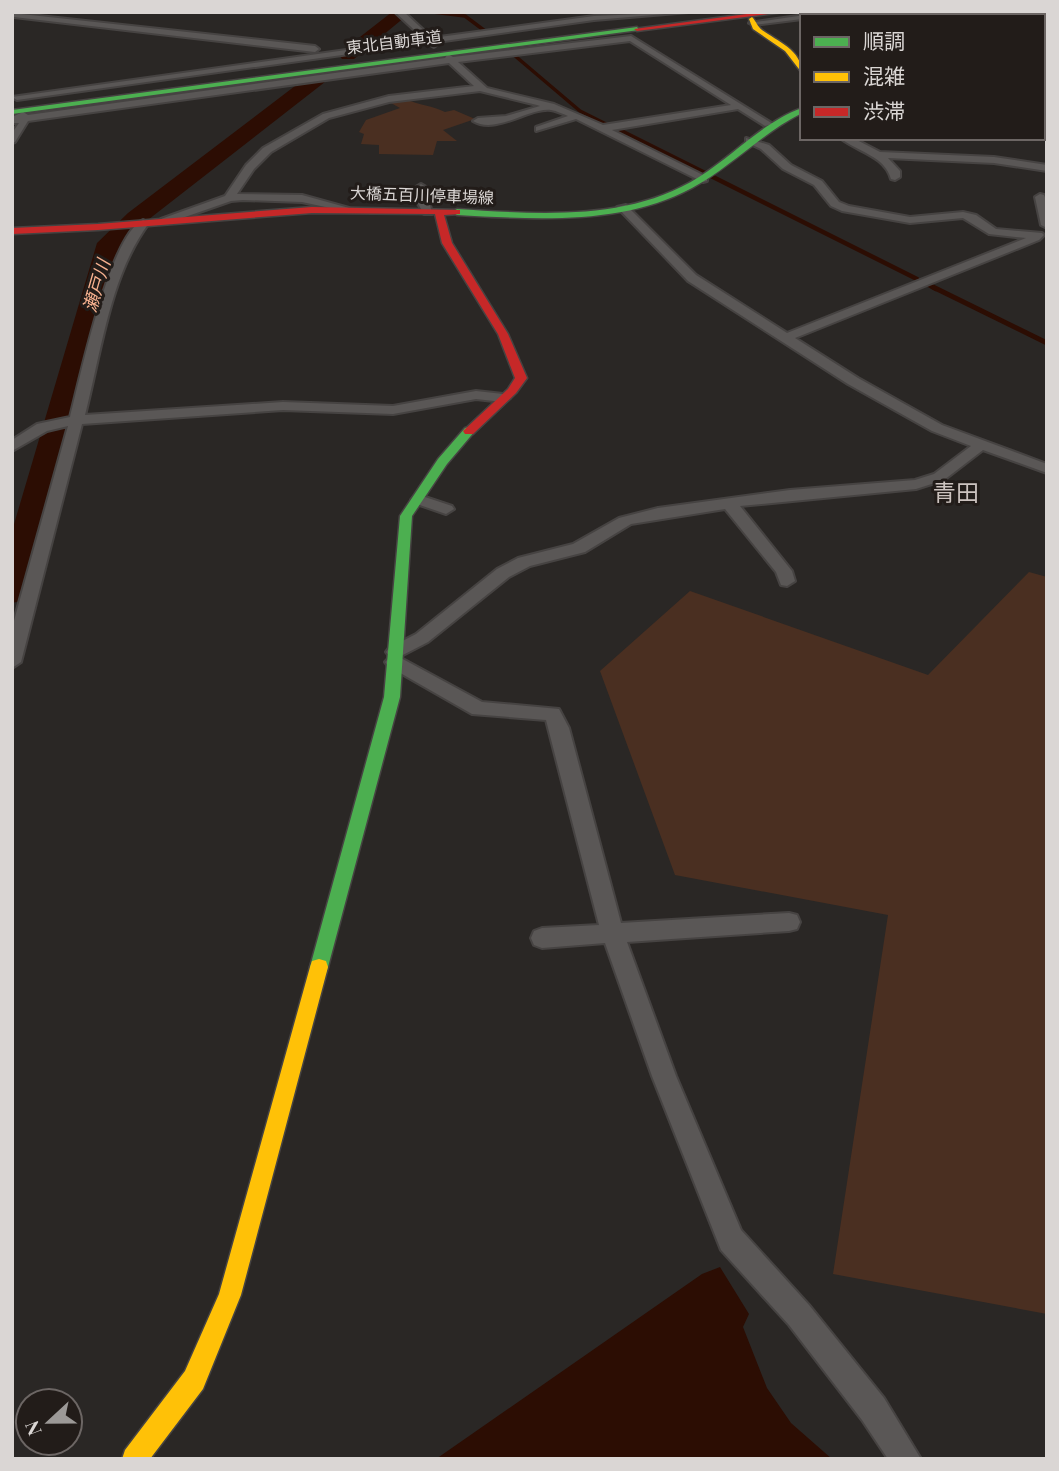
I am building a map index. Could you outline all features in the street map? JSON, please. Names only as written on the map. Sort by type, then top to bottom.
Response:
[{"type":"main road","name":"東北自動車道","points":[[18,108],[433,49],[735,12]]},
{"type":"main road","name":"東北自動車道","points":[[18,108],[781,12]]},
{"type":"main road","points":[[752,21],[761,33],[788,50],[800,68]]},
{"type":"main road","name":"大橋五百川停車場線","points":[[12,231],[345,209],[575,215],[622,207],[682,191],[707,176],[768,124],[800,111]]},
{"type":"main road","points":[[134,1459],[194,1380],[230,1295],[388,710],[406,516],[442,462],[519,383],[520,375],[503,334],[464,274],[433,213]]},
{"type":"street","points":[[18,108],[344,52],[432,43],[594,18],[685,12]]},
{"type":"street","points":[[14,14],[344,52]]},
{"type":"street","points":[[402,15],[432,43]]},
{"type":"street","points":[[752,21],[800,17]]},
{"type":"street","points":[[18,108],[313,77],[631,38],[768,124]]},
{"type":"street","points":[[450,59],[481,88]]},
{"type":"street","points":[[12,141],[18,108],[13,87]]},
{"type":"street","points":[[229,198],[243,176],[267,150],[326,116],[389,99],[481,88],[551,106],[608,127],[707,176]]},
{"type":"street","points":[[478,121],[519,117],[551,106]]},
{"type":"street","points":[[608,127],[737,107]]},
{"type":"street","points":[[12,120],[18,108]]},
{"type":"street","points":[[539,130],[577,116]]},
{"type":"street","points":[[749,140],[765,148],[787,167],[818,183],[835,204],[846,209],[910,220],[964,215],[997,233],[1044,232]]},
{"type":"street","points":[[849,140],[878,155],[895,171],[895,177]]},
{"type":"street","points":[[957,148],[969,158]]},
{"type":"street","points":[[878,155],[969,158],[1047,167]]},
{"type":"street","points":[[421,187],[422,202],[433,213]]},
{"type":"street","points":[[165,221],[229,198],[285,197],[333,204],[345,209]]},
{"type":"street","points":[[1040,197],[1044,232]]},
{"type":"street","points":[[622,207],[692,278],[879,398],[937,428],[1047,470]]},
{"type":"street","points":[[12,662],[65,421],[116,270],[141,223]]},
{"type":"street","points":[[786,338],[1044,232]]},
{"type":"street","points":[[12,447],[37,428],[65,421],[283,406],[393,410],[476,395],[503,398]]},
{"type":"street","points":[[906,1459],[873,1409],[799,1315],[731,1240],[664,1076],[613,934],[559,728],[552,714],[479,709],[395,657],[503,573],[524,562],[579,548],[625,521],[657,513],[790,495],[916,484],[939,477],[971,454],[979,444]]},
{"type":"street","points":[[419,500],[446,509]]},
{"type":"street","points":[[729,503],[784,571],[787,581]]},
{"type":"street","points":[[542,938],[789,922]]},
{"type":"shaded area","points":[[405,99],[445,112],[454,110],[475,119],[443,130],[457,141],[437,141],[433,155],[379,154],[379,145],[361,144],[364,134],[359,132],[366,120],[400,108],[391,103]]},
{"type":"shaded area","points":[[1029,572],[1047,577],[1047,1314],[833,1274],[888,915],[675,875],[600,671],[690,591],[928,675]]},
{"type":"shaded area","points":[[720,1267],[749,1314],[743,1327],[767,1388],[791,1423],[832,1459],[436,1459],[702,1274]]},
{"type":"waterway","name":"瀬戸川","points":[[348,55],[403,12]]},
{"type":"waterway","points":[[433,12],[465,16],[485,31]]},
{"type":"waterway","points":[[514,55],[580,111],[614,128]]},
{"type":"waterway","name":"瀬戸川","points":[[12,592],[109,243],[136,218],[323,74]]},
{"type":"waterway","points":[[611,126],[917,279]]},
{"type":"waterway","points":[[929,285],[936,289]]},
{"type":"waterway","points":[[933,287],[1047,343]]},
{"type":"traffic: fast","points":[[12,112],[637,29]]},
{"type":"traffic: fast","points":[[457,212],[575,214],[635,206],[663,198],[703,178],[771,127],[800,111]]},
{"type":"traffic: fast","points":[[319,967],[392,697],[406,516],[442,462],[469,431]]},
{"type":"traffic: slow","points":[[752,19],[755,28],[788,50],[800,68]]},
{"type":"traffic: slow","points":[[134,1459],[194,1380],[230,1295],[319,967]]},
{"type":"traffic: jam","points":[[637,29],[781,12]]},
{"type":"traffic: jam","points":[[12,231],[312,210],[457,212]]},
{"type":"traffic: jam","points":[[439,213],[447,243],[503,334],[521,378],[512,391],[469,431]]},
{"type":"district","name":"青田","points":[[956,493]]}]
